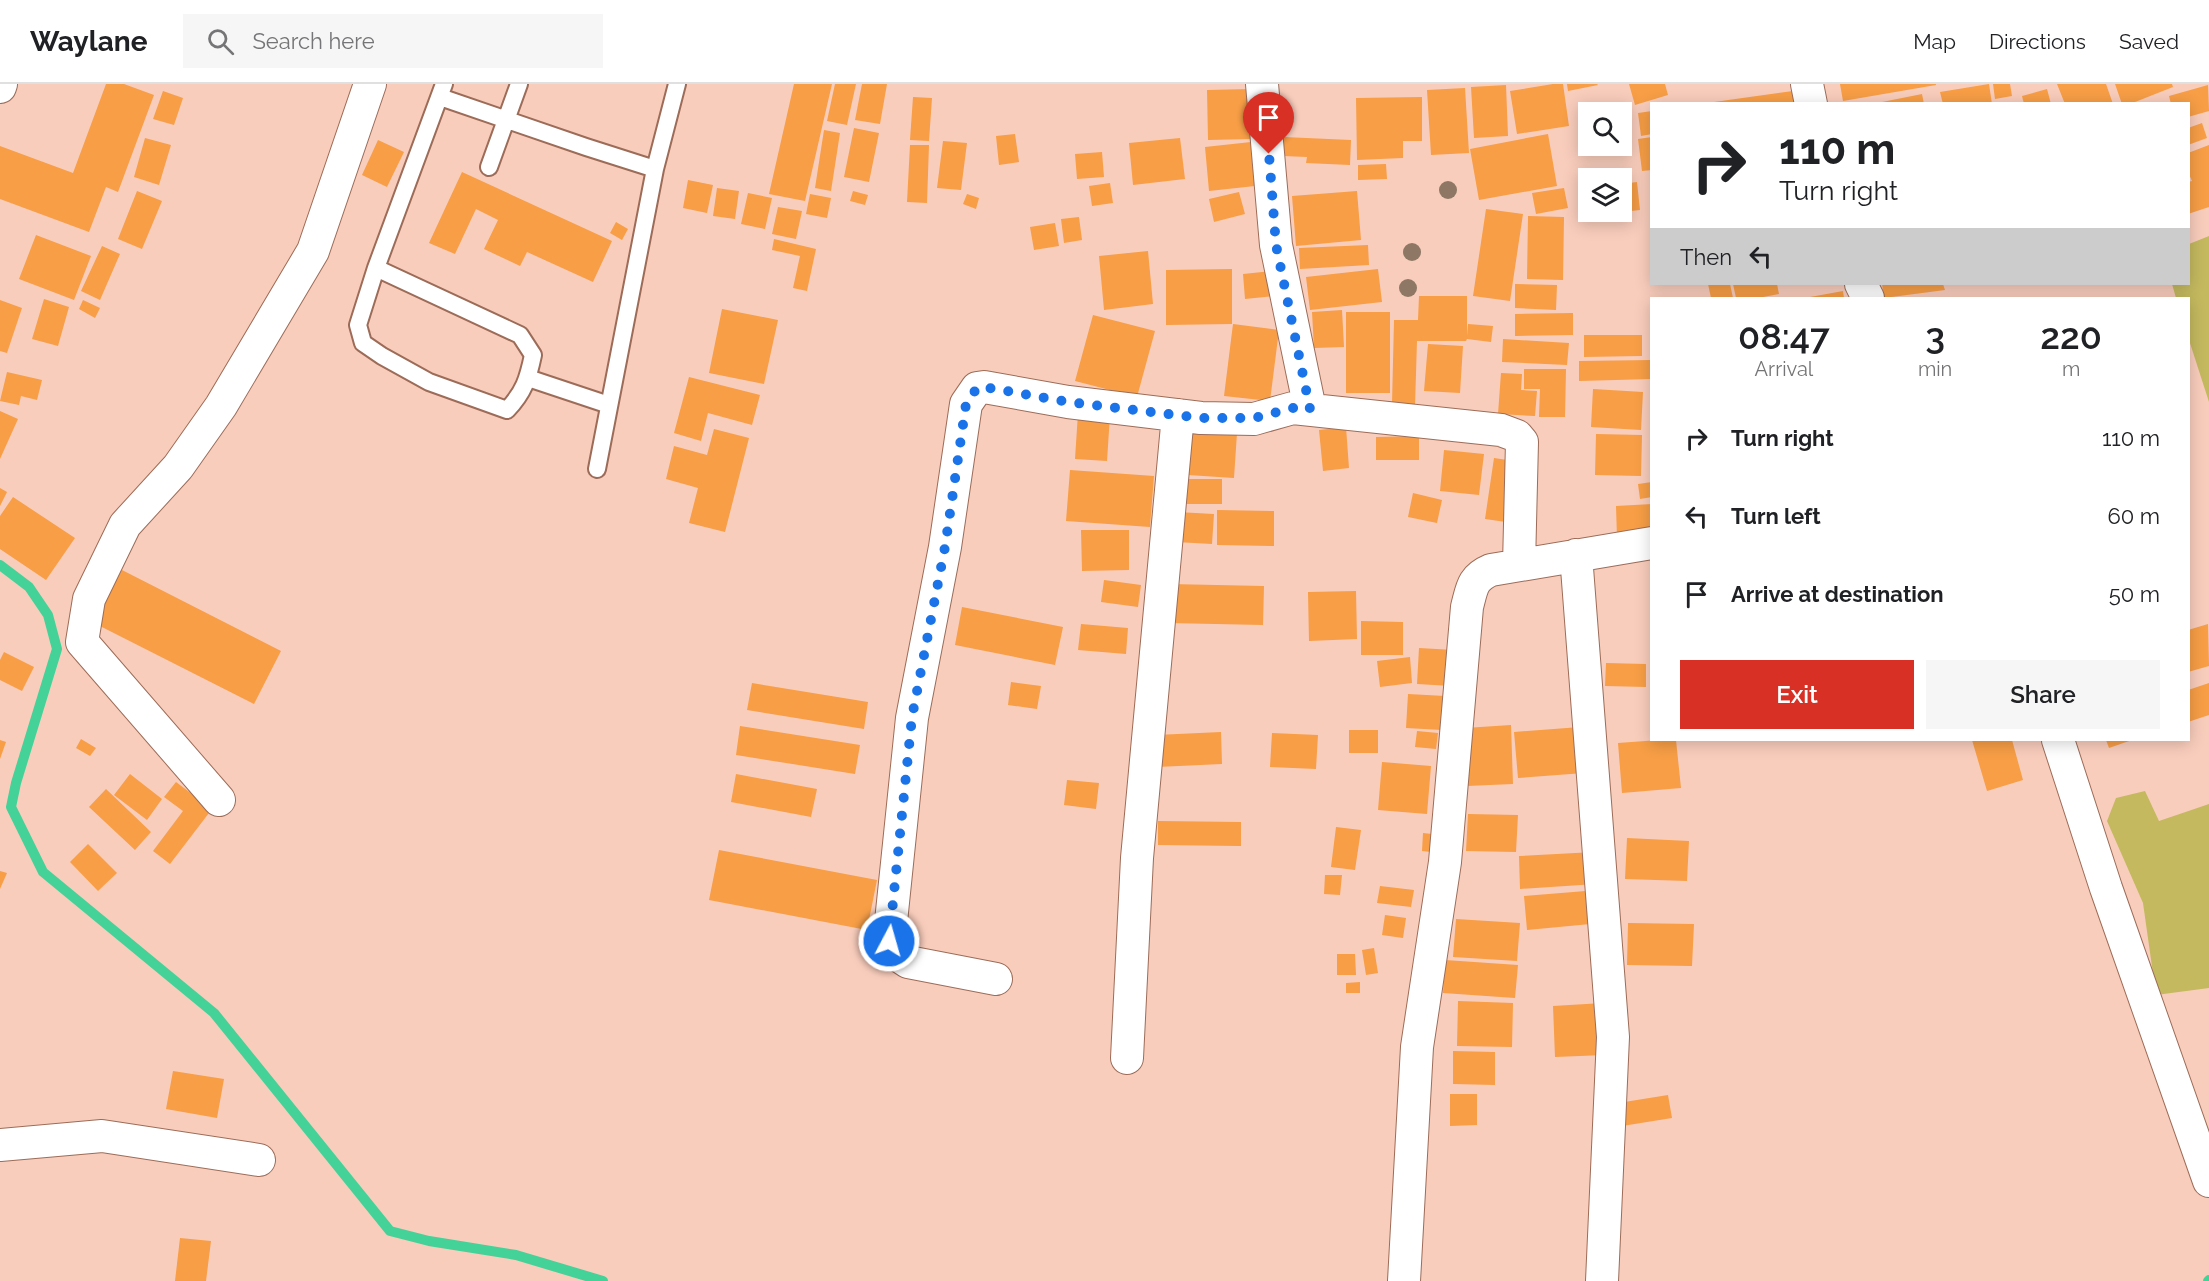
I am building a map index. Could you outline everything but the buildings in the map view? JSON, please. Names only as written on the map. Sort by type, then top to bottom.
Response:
[{"type":"street","points":[[219,800],[82,642],[89,598],[125,525],[178,467],[221,406],[313,250],[370,84]]},
{"type":"street","points":[[1262,84],[1276,245],[1310,409]]},
{"type":"street","points":[[1807,84],[1811,102]]},
{"type":"street","points":[[996,979],[908,962],[896,954],[889,941],[912,717],[945,547],[966,404],[977,388],[984,387],[1068,402],[1201,418],[1254,418],[1293,408],[1501,430],[1517,436],[1522,442],[1523,449],[1519,565]]},
{"type":"street","points":[[1127,1058],[1137,858],[1178,415]]},
{"type":"street","points":[[1404,1281],[1417,1047],[1445,862],[1467,607],[1473,585],[1479,575],[1491,570],[1650,543]]},
{"type":"street","points":[[1576,555],[1613,1037],[1602,1281]]},
{"type":"street","points":[[2058,741],[2106,888],[2209,1181]]},
{"type":"street","points":[[0,1144],[102,1136],[259,1160]]},
{"type":"lane","points":[[489,167],[519,84]]},
{"type":"lane","points":[[597,469],[655,169],[677,84]]},
{"type":"lane","points":[[376,268],[520,335],[533,355],[528,378],[520,396],[507,410],[429,382],[372,350],[363,343],[358,325],[376,268],[442,90],[507,119],[655,169]]},
{"type":"lane","points":[[528,378],[609,405]]},
{"type":"shaded area","points":[[2209,236],[2209,402],[2190,343],[2190,297],[2176,297],[2172,285],[2190,285],[2190,244]]},
{"type":"shaded area","points":[[2145,791],[2159,821],[2209,804],[2209,988],[2156,995],[2143,903],[2107,821],[2116,798]]},
{"type":"waterway","points":[[0,565],[29,587],[48,615],[57,649],[16,783],[11,807],[43,872],[214,1013],[390,1231],[429,1241],[516,1255],[603,1281]]},
{"type":"route","points":[[889,941],[912,717],[945,547],[966,404],[977,388],[984,387],[1068,402],[1201,418],[1254,418],[1293,408],[1310,409],[1276,245],[1269,154]]}]
